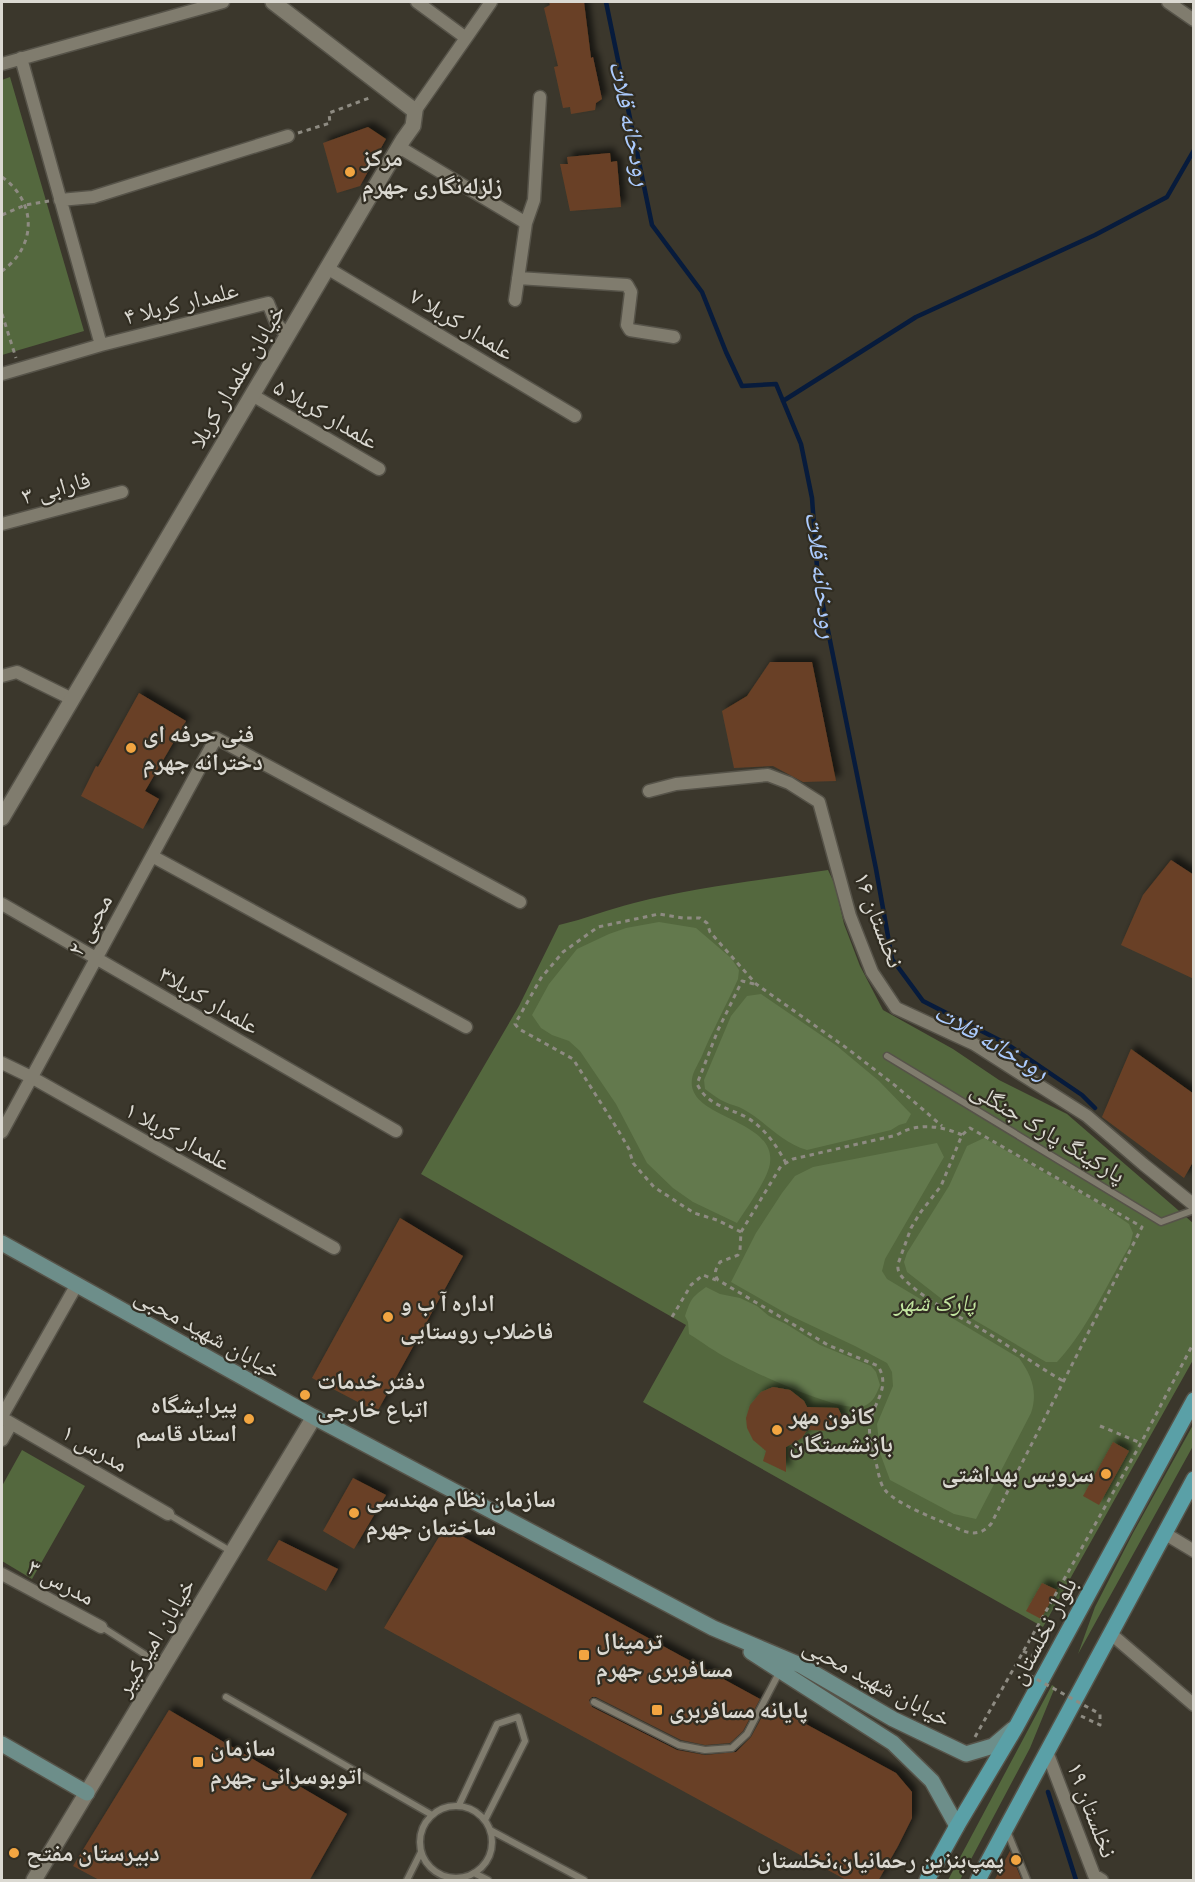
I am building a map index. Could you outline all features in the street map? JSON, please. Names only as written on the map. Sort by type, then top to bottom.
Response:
[{"type":"main road","name":"خیابان شهید محبی","points":[[2,1243],[314,1417],[713,1628],[893,1743],[932,1781],[957,1826]]},
{"type":"main road","name":"بلوار نخلستان","points":[[927,1881],[1016,1727],[1194,1400]]},
{"type":"main road","points":[[978,1881],[1194,1479]]},
{"type":"main road","name":"خیابان شهید محبی","points":[[713,1628],[800,1665],[892,1719],[966,1754],[993,1746],[1016,1727]]},
{"type":"main road","points":[[2,1744],[87,1793]]},
{"type":"street","points":[[2,64],[223,2]]},
{"type":"street","points":[[273,2],[415,111],[491,2]]},
{"type":"street","points":[[417,2],[466,38]]},
{"type":"street","points":[[1168,2],[1194,20]]},
{"type":"street","points":[[2,374],[101,345],[21,58]]},
{"type":"street","points":[[515,300],[526,223],[534,200],[540,97]]},
{"type":"street","name":"خیابان علمدار کربلا","points":[[2,818],[413,126],[415,111]]},
{"type":"street","points":[[60,200],[93,197],[288,136]]},
{"type":"street","points":[[399,147],[526,223]]},
{"type":"street","name":"علمدار کربلا ۷","points":[[327,268],[575,416]]},
{"type":"street","points":[[518,278],[627,285],[631,292],[627,325],[630,330],[674,337]]},
{"type":"street","name":"علمدار کربلا ۴","points":[[101,345],[268,303],[276,323],[287,335]]},
{"type":"street","name":"علمدار کربلا ۵","points":[[252,395],[379,469]]},
{"type":"street","name":"فارابی ۳","points":[[2,524],[122,492]]},
{"type":"street","points":[[2,676],[17,672],[72,699]]},
{"type":"street","name":"محبی ۲","points":[[2,1132],[216,738],[520,902]]},
{"type":"street","name":"نخلستان ۱۶","points":[[649,791],[675,784],[768,775],[789,783],[819,802],[850,916],[872,972],[896,1008],[974,1044],[1078,1110],[1194,1205]]},
{"type":"street","points":[[152,856],[466,1027]]},
{"type":"street","name":"علمدار کربلا۳","points":[[2,904],[95,960],[396,1131]]},
{"type":"street","name":"علمدار کربلا ۱","points":[[2,1063],[31,1077],[334,1248]]},
{"type":"street","points":[[2,1440],[5,1419],[76,1286]]},
{"type":"street","name":"خیابان امیرکبیر","points":[[34,1881],[314,1417]]},
{"type":"street","name":"مدرس ۱","points":[[5,1419],[168,1514]]},
{"type":"street","points":[[1164,1533],[1194,1551]]},
{"type":"street","name":"مدرس ۳","points":[[2,1574],[101,1627]]},
{"type":"street","points":[[1110,1633],[1194,1705]]},
{"type":"street","name":"نخلستان ۱۹","points":[[1047,1752],[1096,1879]]},
{"type":"lane","name":"پارکینگ پارک جنگلی","points":[[887,1056],[1161,1222],[1194,1210]]},
{"type":"lane","points":[[168,1514],[232,1553]]},
{"type":"lane","points":[[101,1627],[163,1666]]},
{"type":"lane","points":[[594,1702],[679,1745],[705,1750],[732,1748],[747,1734],[781,1671]]},
{"type":"lane","points":[[226,1697],[432,1815]]},
{"type":"lane","points":[[459,1805],[497,1724],[518,1717],[525,1740],[485,1820]]},
{"type":"lane","points":[[459,1805],[480,1814],[485,1820],[490,1830],[492,1846],[489,1857],[482,1867],[474,1873],[457,1879],[438,1873],[429,1865],[421,1851],[420,1844],[421,1832],[432,1815],[445,1807],[459,1805]]},
{"type":"lane","points":[[1006,1827],[1027,1881]]},
{"type":"lane","points":[[490,1830],[584,1881]]},
{"type":"lane","points":[[407,1881],[421,1851]]},
{"type":"lane","points":[[474,1873],[488,1881]]},
{"type":"path","points":[[288,136],[330,123],[329,112],[391,91]]},
{"type":"path","points":[[2,177],[16,189],[25,205],[29,223],[26,242],[17,258],[2,271]]},
{"type":"path","points":[[2,215],[25,205],[60,200]]},
{"type":"path","points":[[2,314],[20,368]]},
{"type":"path","points":[[741,1232],[717,1220],[694,1213],[654,1187],[633,1163],[629,1149],[573,1059],[514,1024],[541,978],[563,952],[598,927],[659,914],[700,918],[707,923],[710,932],[756,984],[856,1055],[943,1127],[962,1135]]},
{"type":"path","points":[[756,984],[742,981],[718,1030],[697,1084],[708,1099],[720,1107],[746,1117],[768,1136],[776,1144],[786,1163]]},
{"type":"path","points":[[718,1280],[715,1272],[720,1262],[738,1255],[741,1232],[781,1166],[793,1160],[897,1135],[907,1129],[943,1127]]},
{"type":"path","points":[[672,1317],[691,1285],[704,1275],[718,1280],[773,1314],[820,1338],[828,1345],[878,1366],[882,1372],[884,1386],[870,1424],[873,1450],[884,1489],[918,1510],[957,1528],[976,1534],[986,1531],[991,1524],[1142,1227],[970,1128],[962,1135],[941,1186],[911,1228],[897,1270],[903,1279],[917,1291],[1063,1381]]},
{"type":"path","points":[[966,1754],[1141,1443],[1194,1342]]},
{"type":"path","points":[[1100,1426],[1141,1443]]},
{"type":"path","points":[[1029,1675],[1100,1714],[1100,1725],[1069,1710]]},
{"type":"green space","points":[[10,77],[84,331],[2,355],[2,80]]},
{"type":"green space","name":"پارک شهر","points":[[828,870],[835,885],[844,924],[860,966],[883,1010],[953,1049],[999,1080],[1067,1114],[1193,1223],[1193,1360],[1043,1627],[643,1402],[686,1325],[421,1174],[519,1006],[559,925],[625,905],[682,892]]},
{"type":"green space","points":[[659,922],[696,928],[731,958],[739,970],[738,979],[692,1079],[694,1092],[702,1103],[746,1127],[760,1137],[768,1148],[770,1163],[768,1170],[737,1223],[693,1202],[673,1188],[647,1163],[616,1104],[580,1051],[569,1041],[541,1028],[532,1015],[549,984],[577,949],[626,928]]},
{"type":"green space","points":[[761,994],[837,1046],[879,1081],[911,1114],[906,1123],[891,1130],[807,1150],[781,1137],[752,1114],[722,1101],[705,1089],[704,1080],[731,1016],[747,996]]},
{"type":"green space","points":[[984,1138],[1104,1207],[1129,1224],[1133,1233],[1130,1245],[1096,1306],[1077,1337],[1057,1362],[1046,1362],[952,1307],[907,1272],[904,1262],[907,1253],[949,1186],[967,1146]]},
{"type":"green space","points":[[937,1143],[944,1157],[885,1259],[882,1271],[887,1279],[1019,1358],[1027,1371],[1034,1391],[1031,1413],[976,1519],[954,1514],[890,1480],[880,1453],[877,1424],[893,1386],[892,1372],[887,1363],[789,1315],[731,1282],[756,1233],[795,1176],[813,1167]]},
{"type":"green space","points":[[706,1287],[757,1306],[769,1316],[820,1345],[871,1366],[876,1372],[880,1385],[870,1403],[853,1407],[796,1390],[740,1365],[689,1334],[685,1316],[692,1299]]},
{"type":"green space","points":[[1193,1425],[1193,1446],[1078,1654],[1095,1607]]},
{"type":"green space","points":[[22,1450],[85,1486],[32,1579],[2,1561],[2,1486]]},
{"type":"green space","points":[[1052,1685],[1055,1687],[1030,1748],[960,1880],[948,1880]]},
{"type":"building","points":[[549,2],[584,2],[591,58],[593,57],[602,99],[596,103],[595,110],[571,114],[570,107],[563,108],[554,67],[558,66],[544,8],[550,5]]},
{"type":"building","name":"مرکز زلزله‌نگاری جهرم","points":[[368,127],[386,139],[360,186],[337,193],[323,143]]},
{"type":"building","points":[[610,153],[611,162],[617,161],[621,207],[570,211],[560,164],[568,164],[567,157]]},
{"type":"building","points":[[770,662],[812,662],[836,781],[803,782],[773,766],[734,768],[722,711],[747,696]]},
{"type":"building","points":[[139,693],[186,721],[145,791],[159,799],[143,829],[81,796]]},
{"type":"building","points":[[1171,860],[1194,875],[1194,979],[1121,945],[1143,895]]},
{"type":"building","points":[[1131,1049],[1194,1094],[1194,1160],[1184,1178],[1102,1117]]},
{"type":"building","name":"اداره آ ب و فاضلاب روستایی","points":[[400,1218],[463,1256],[377,1412],[312,1378]]},
{"type":"building","name":"کانون مهر بازنشستگان","points":[[773,1387],[790,1390],[804,1401],[807,1407],[838,1408],[843,1418],[837,1431],[807,1430],[802,1438],[786,1447],[786,1472],[763,1461],[766,1451],[753,1440],[747,1428],[746,1418],[750,1405],[761,1392]]},
{"type":"building","name":"سرویس بهداشتی","points":[[1113,1442],[1129,1451],[1099,1505],[1083,1496]]},
{"type":"building","name":"سازمان نظام مهندسی ساختمان جهرم","points":[[353,1478],[386,1495],[354,1549],[323,1531]]},
{"type":"building","name":"پایانه مسافربری","points":[[445,1527],[760,1699],[743,1731],[730,1743],[705,1745],[681,1740],[596,1697],[589,1700],[592,1707],[677,1750],[705,1755],[736,1752],[751,1737],[769,1704],[896,1773],[912,1792],[912,1818],[878,1881],[848,1881],[384,1628]]},
{"type":"building","points":[[279,1540],[338,1569],[326,1591],[267,1560]]},
{"type":"building","points":[[1042,1583],[1057,1590],[1041,1619],[1026,1611]]},
{"type":"building","name":"سازمان اتوبوسرانی جهرم","points":[[169,1710],[347,1814],[309,1881],[101,1881],[73,1866]]},
{"type":"building","points":[[1010,1851],[1022,1881],[994,1881]]},
{"type":"waterway","name":"رودخانه قلات","points":[[606,2],[652,225],[702,292],[742,386],[776,384],[801,444],[812,498],[818,581],[892,959],[923,1001],[1007,1044],[1082,1095],[1095,1108]]},
{"type":"waterway","points":[[783,401],[916,317],[1095,235],[1167,197],[1194,150]]},
{"type":"waterway","points":[[1048,1792],[1076,1880]]},
{"type":"place","name":"مرکز زلزله‌نگاری جهرم","points":[[350,172]]},
{"type":"place","name":"فنی حرفه ای دخترانه جهرم","points":[[131,748]]},
{"type":"place","name":"اداره آ ب و فاضلاب روستایی","points":[[388,1317]]},
{"type":"place","name":"دفتر خدمات اتباع خارجی","points":[[305,1395]]},
{"type":"place","name":"پیرایشگاه استاد قاسم","points":[[249,1419]]},
{"type":"place","name":"کانون مهر بازنشستگان","points":[[777,1430]]},
{"type":"place","name":"سرویس بهداشتی","points":[[1106,1474]]},
{"type":"place","name":"سازمان نظام مهندسی ساختمان جهرم","points":[[354,1513]]},
{"type":"place","name":"ترمینال مسافربری جهرم","points":[[584,1655]]},
{"type":"place","name":"پایانه مسافربری","points":[[657,1710]]},
{"type":"place","name":"سازمان اتوبوسرانی جهرم","points":[[198,1762]]},
{"type":"place","name":"دبیرستان مفتح","points":[[14,1853]]},
{"type":"place","name":"پمپ‌بنزین رحمانیان،نخلستان","points":[[1016,1860]]}]
